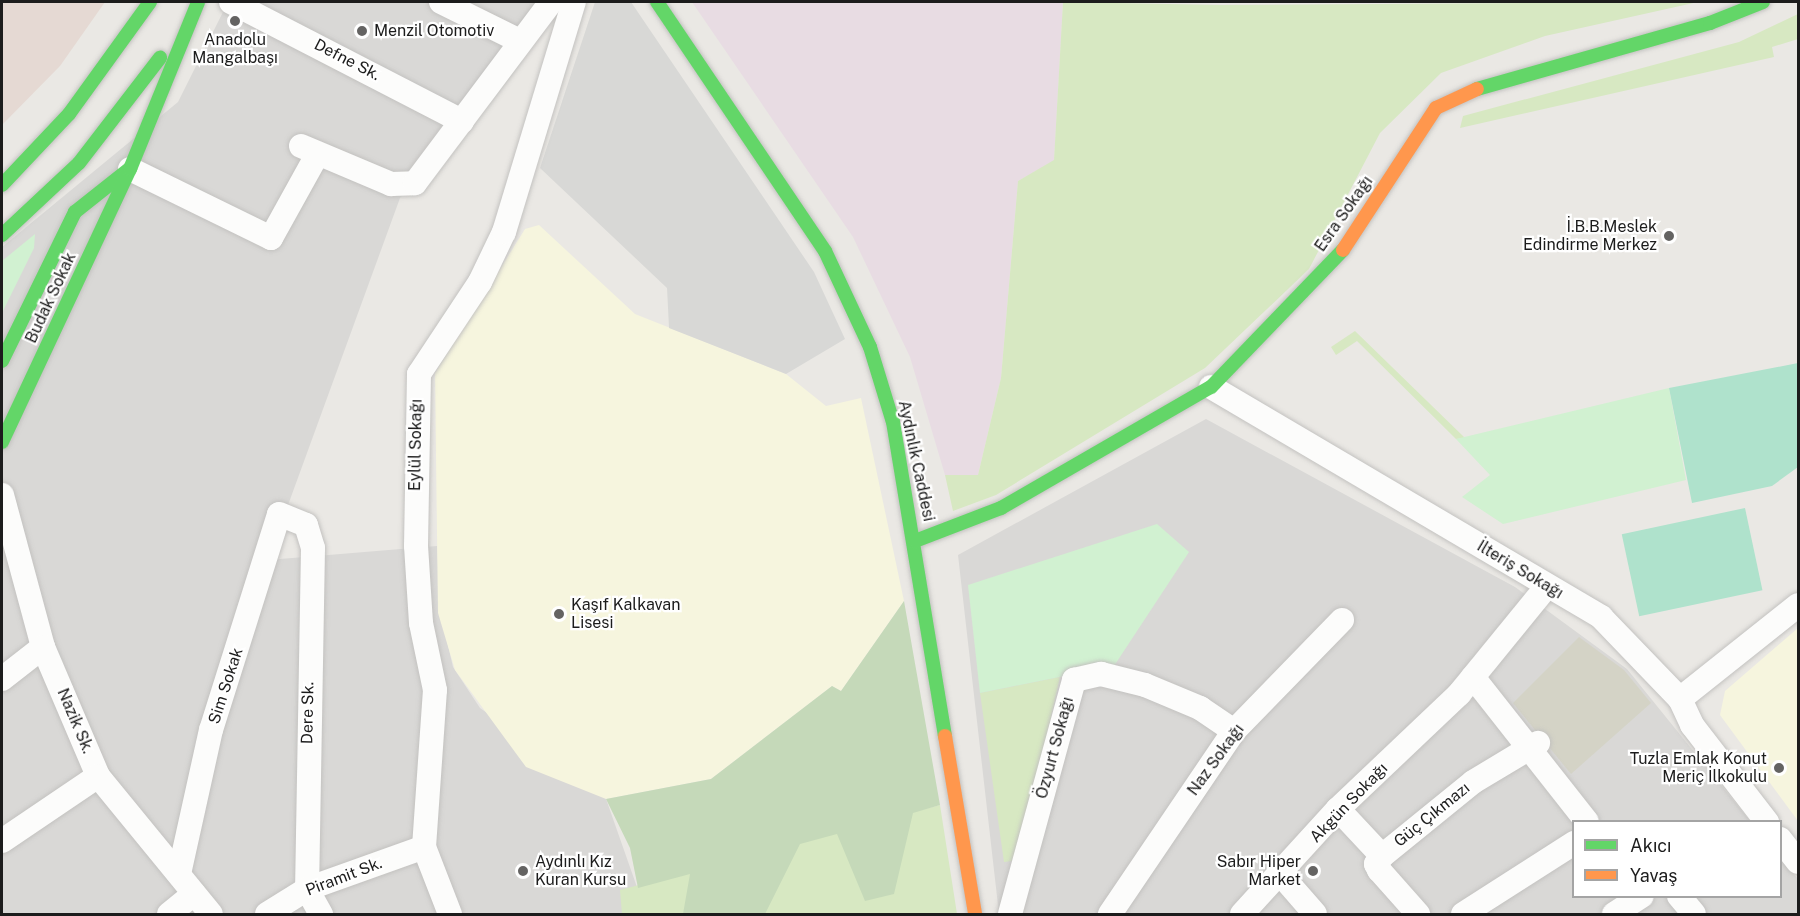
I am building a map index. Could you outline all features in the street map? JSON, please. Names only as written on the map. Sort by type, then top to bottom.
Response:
[{"type":"street","points":[[2,191],[106,68],[150,2]]},
{"type":"street","points":[[2,235],[79,163],[121,114],[196,2]]},
{"type":"street","name":"Budak Sokak","points":[[2,442],[130,169],[196,2]]},
{"type":"street","name":"Defne Sk.","points":[[231,2],[462,121]]},
{"type":"street","points":[[441,2],[520,41]]},
{"type":"street","points":[[130,169],[271,238],[309,151],[392,184],[415,183],[551,2]]},
{"type":"street","name":"Eylül Sokağı","points":[[450,915],[424,847],[435,690],[421,623],[416,546],[419,374],[480,282],[504,232],[574,2]]},
{"type":"street","name":"Aydınlık Caddesi","points":[[657,2],[825,251],[870,346],[893,422],[915,541],[975,915]]},
{"type":"street","name":"Esra Sokağı","points":[[915,541],[1001,508],[1211,387],[1344,249],[1436,108],[1467,92],[1710,23],[1763,2]]},
{"type":"street","points":[[2,185],[23,165]]},
{"type":"street","name":"Budak Sokak","points":[[2,361],[75,212],[130,169]]},
{"type":"street","name":"İlteriş Sokağı","points":[[1211,387],[1601,617],[1680,699],[1692,725],[1765,820]]},
{"type":"street","name":"Nazik Sk.","points":[[2,495],[43,646],[98,776],[211,915]]},
{"type":"street","name":"Sim Sokak","points":[[179,874],[211,730],[258,585],[263,556],[279,514],[291,520]]},
{"type":"street","name":"Dere Sk.","points":[[291,520],[306,525],[313,548],[307,889],[321,915]]},
{"type":"street","name":"Akgün Sokağı","points":[[1242,915],[1282,876],[1338,809],[1466,686],[1547,586]]},
{"type":"street","points":[[1680,699],[1798,605]]},
{"type":"street","name":"Naz Sokağı","points":[[1110,915],[1234,731],[1342,620]]},
{"type":"street","points":[[2,679],[43,646]]},
{"type":"street","name":"Özyurt Sokağı","points":[[1010,915],[1074,680],[1101,674],[1145,685],[1200,708],[1234,731]]},
{"type":"street","points":[[1466,686],[1534,745],[1586,820]]},
{"type":"street","name":"Güç Çıkmazı","points":[[1338,809],[1382,856],[1473,782],[1534,745]]},
{"type":"street","points":[[2,841],[98,776]]},
{"type":"street","points":[[1782,841],[1798,862]]},
{"type":"street","points":[[1463,915],[1530,866],[1572,844]]},
{"type":"street","name":"Piramit Sk.","points":[[267,915],[307,889],[424,847]]},
{"type":"street","points":[[1382,856],[1376,864],[1379,870],[1418,915]]},
{"type":"street","points":[[1282,876],[1315,915]]},
{"type":"street","points":[[169,915],[194,894]]},
{"type":"street","points":[[1614,915],[1640,898]]},
{"type":"street","points":[[1680,898],[1694,915]]},
{"type":"shaded area","points":[[2,2],[105,2],[60,66],[2,125]]},
{"type":"shaded area","points":[[228,2],[550,2],[400,198],[268,560],[437,546],[440,611],[453,667],[480,708],[605,796],[638,890],[628,914],[2,914],[2,247],[178,102]]},
{"type":"shaded area","points":[[595,2],[631,2],[814,272],[845,339],[786,374],[669,328],[667,288],[540,168]]},
{"type":"shaded area","points":[[692,2],[1063,2],[1054,161],[1018,181],[1001,378],[978,475],[945,475],[910,357],[853,237]]},
{"type":"shaded area","points":[[539,225],[635,314],[786,374],[826,406],[861,398],[904,601],[841,691],[832,686],[711,779],[606,799],[526,767],[455,670],[438,613],[435,373],[525,229]]},
{"type":"shaded area","points":[[1206,419],[1515,587],[1627,669],[1749,820],[1572,820],[1572,898],[1782,898],[1782,860],[1798,879],[1798,914],[999,914],[958,555]]},
{"type":"shaded area","points":[[904,601],[940,805],[913,813],[894,894],[865,901],[837,834],[800,844],[765,914],[683,914],[690,874],[638,888],[630,848],[606,799],[711,779],[832,686],[841,691]]},
{"type":"shaded area","name":"Tuzla Emlak Konut Meriç İlkokulu","points":[[1798,628],[1798,821],[1720,715],[1725,691]]},
{"type":"shaded area","points":[[1579,637],[1624,670],[1651,703],[1571,774],[1513,703]]},
{"type":"green space","points":[[1063,2],[1220,5],[1698,2],[1545,36],[1441,73],[1380,133],[1309,269],[1205,368],[996,495],[953,511],[945,475],[978,475],[1001,378],[1018,181],[1054,160]]},
{"type":"green space","points":[[1798,14],[1798,39],[1772,47],[1774,57],[1460,128],[1463,116],[1739,42]]},
{"type":"green space","points":[[35,234],[34,248],[2,313],[2,261]]},
{"type":"green space","points":[[1355,331],[1464,438],[1456,439],[1357,341],[1336,355],[1331,347]]},
{"type":"green space","points":[[1798,363],[1798,467],[1772,486],[1692,503],[1669,388]]},
{"type":"green space","points":[[1669,388],[1686,480],[1503,524],[1462,497],[1490,475],[1456,439]]},
{"type":"green space","points":[[1745,508],[1762,590],[1639,616],[1622,534]]},
{"type":"green space","points":[[1157,524],[1189,552],[1114,666],[980,693],[968,585]]},
{"type":"green space","points":[[1060,677],[1019,860],[1004,862],[980,693]]},
{"type":"green space","points":[[940,805],[957,914],[622,914],[620,890]]},
{"type":"traffic: fast","points":[[2,185],[69,114],[150,2]]},
{"type":"traffic: fast","points":[[2,442],[130,169],[198,2]]},
{"type":"traffic: fast","points":[[657,2],[825,251],[870,347],[893,422],[945,736]]},
{"type":"traffic: fast","points":[[1477,89],[1710,23],[1763,2]]},
{"type":"traffic: fast","points":[[2,235],[79,163],[160,58]]},
{"type":"traffic: fast","points":[[2,361],[75,212],[128,170]]},
{"type":"traffic: fast","points":[[915,541],[1001,508],[1211,387],[1343,250]]},
{"type":"traffic: slow","points":[[1343,250],[1436,108],[1477,89]]},
{"type":"traffic: slow","points":[[945,736],[975,914]]},
{"type":"place","name":"Anadolu Mangalbaşı","points":[[235,21]]},
{"type":"place","name":"Menzil Otomotiv","points":[[362,31]]},
{"type":"place","name":"İ.B.B.Meslek Edindirme Merkez","points":[[1669,236]]},
{"type":"place","name":"Kaşıf Kalkavan Lisesi","points":[[559,614]]},
{"type":"place","name":"Tuzla Emlak Konut Meriç İlkokulu","points":[[1779,768]]},
{"type":"place","name":"Aydınlı Kız Kuran Kursu","points":[[523,871]]},
{"type":"place","name":"Sabır Hiper Market","points":[[1313,871]]}]
